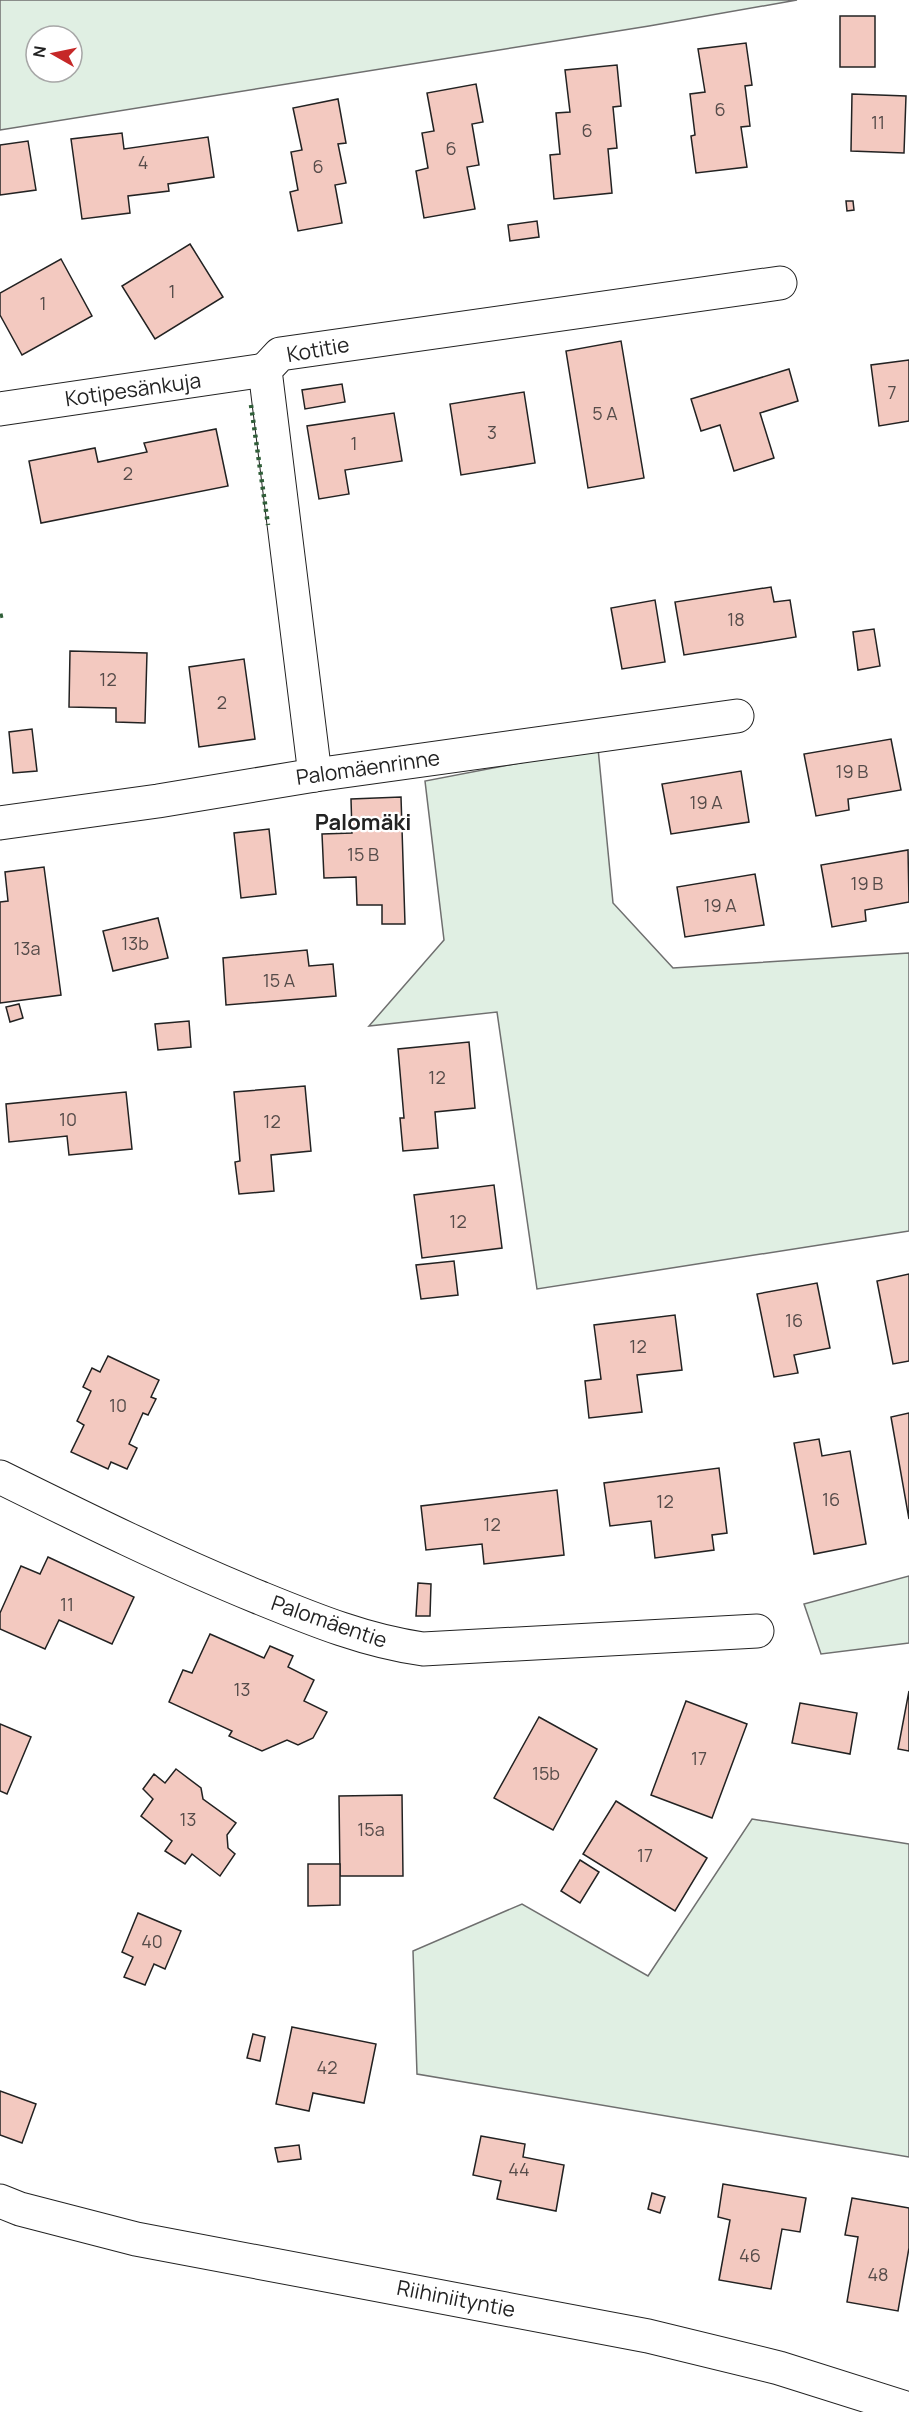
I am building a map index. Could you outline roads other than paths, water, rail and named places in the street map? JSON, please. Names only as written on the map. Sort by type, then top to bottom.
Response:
[{"type":"street","name":"Kotitie","points":[[315,775],[265,370],[280,354],[780,283]]},
{"type":"street","name":"Kotipesänkuja","points":[[0,409],[265,370]]},
{"type":"street","name":"Palomäenrinne","points":[[0,823],[158,801],[315,775],[738,716]]},
{"type":"street","name":"Palomäentie","points":[[0,1477],[201,1573],[337,1629],[393,1645],[423,1649],[757,1630]]},
{"type":"street","name":"Riihiniityntie","points":[[0,2201],[20,2209],[136,2240],[648,2336],[779,2368],[909,2409]]},
{"type":"district","name":"Palomäki","points":[[363,822]]}]
